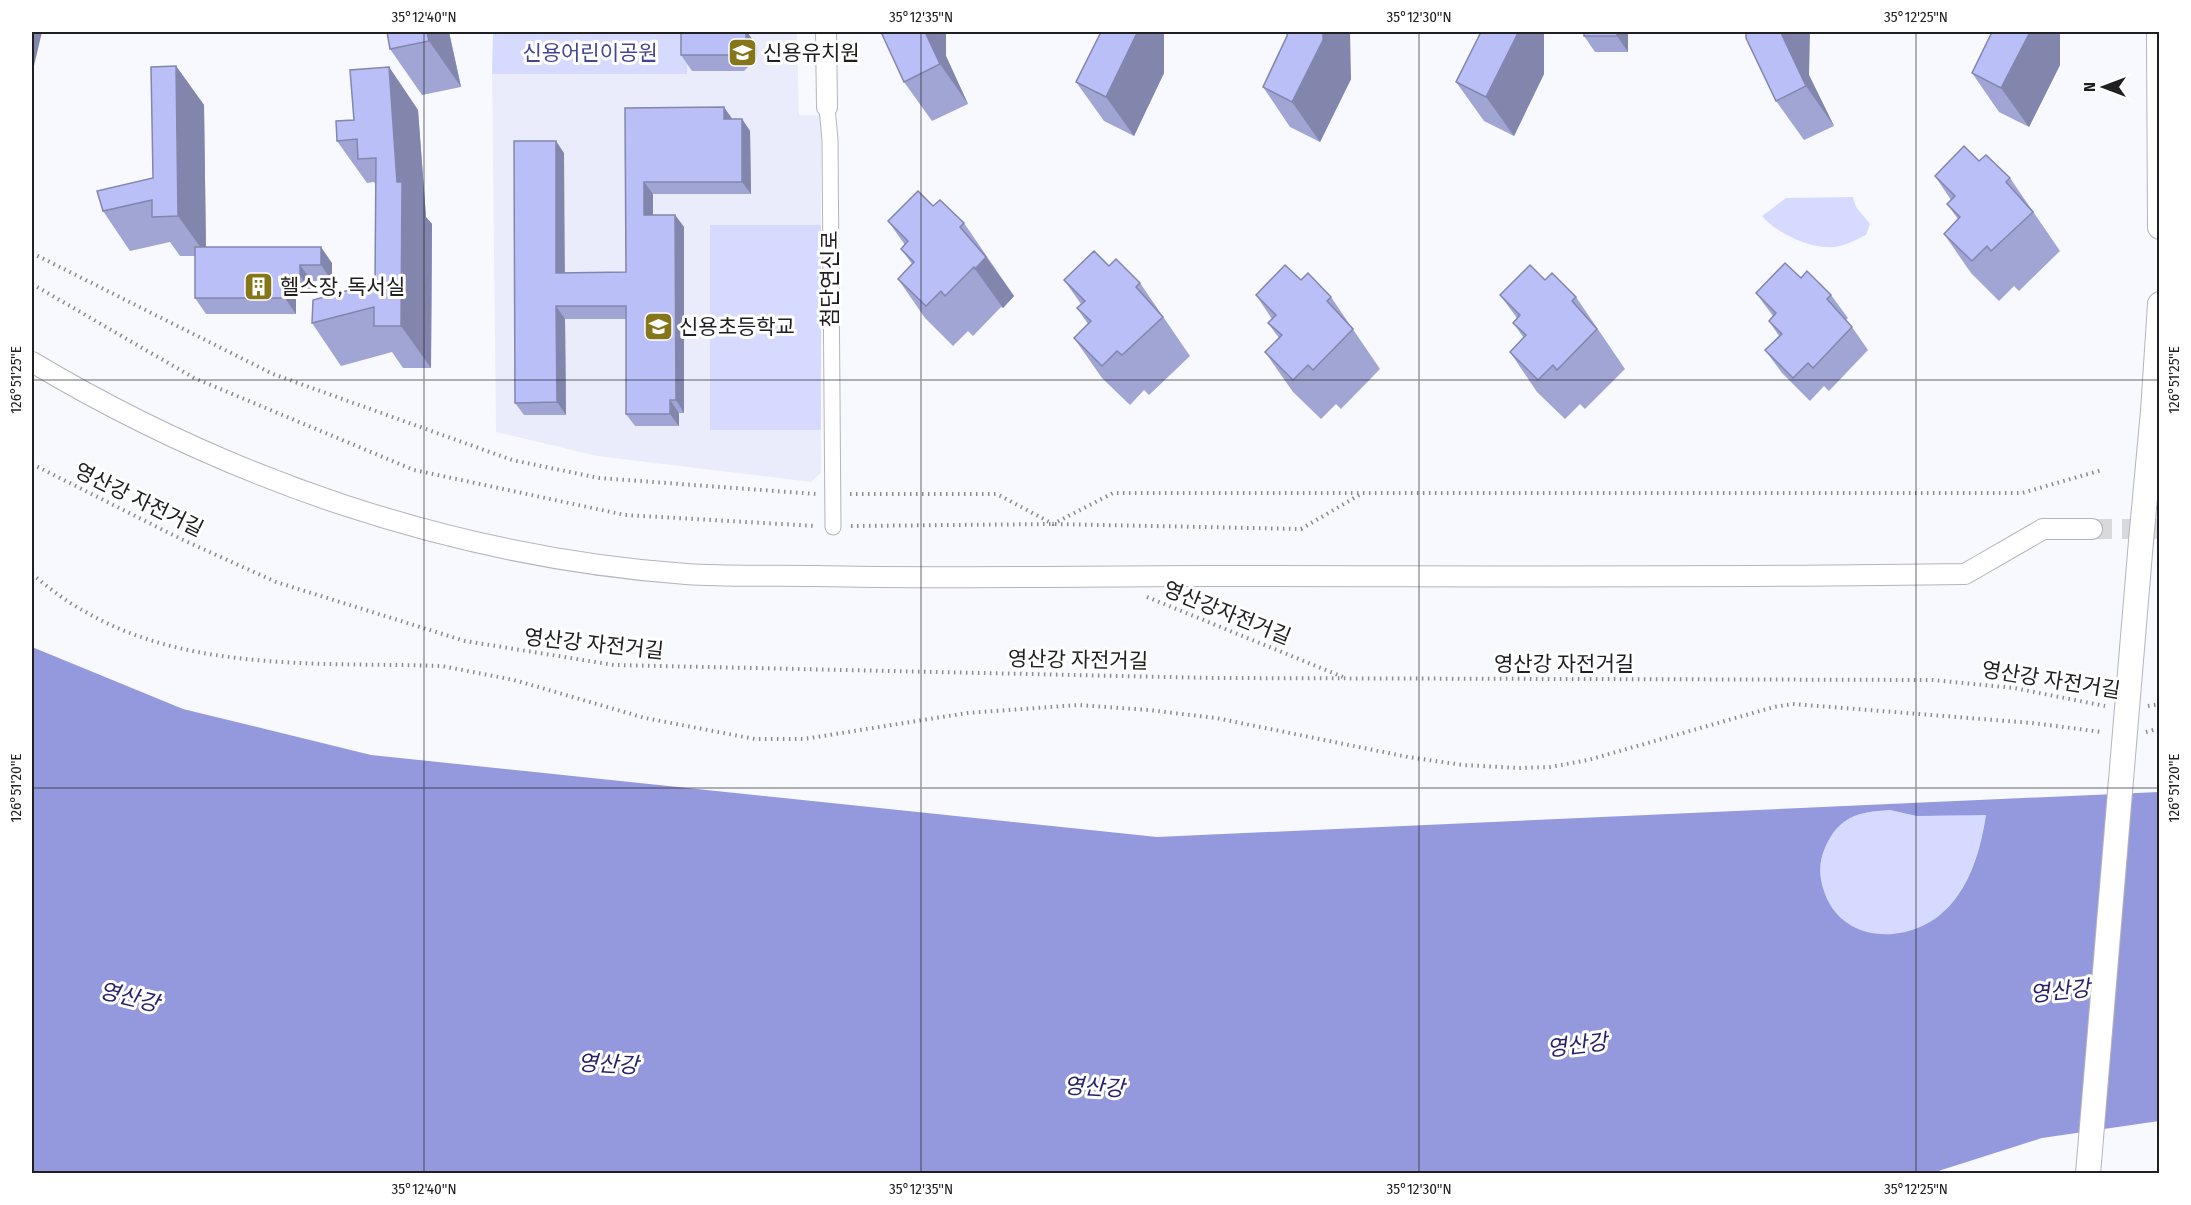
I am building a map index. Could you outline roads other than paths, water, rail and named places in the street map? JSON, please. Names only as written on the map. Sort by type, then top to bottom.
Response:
[{"type":"street","name":"첨단연신로","points":[[826,32],[830,140],[833,526]]},
{"type":"street","points":[[2159,32],[2160,227]]},
{"type":"street","points":[[2088,1173],[2153,411],[2160,304]]},
{"type":"street","points":[[32,362],[96,401],[177,441],[288,488],[408,525],[499,547],[593,564],[688,574],[882,577],[1965,574],[2043,529],[2092,529]]},
{"type":"water","name":"영산강","points":[[32,647],[183,709],[371,755],[1157,837],[2159,792],[2159,1121],[2042,1138],[1929,1174],[32,1173]],"holes":[[[1890,810],[1917,816],[1986,815],[1975,861],[1959,893],[1937,917],[1919,927],[1900,933],[1881,934],[1862,930],[1845,922],[1832,908],[1821,878],[1822,858],[1831,837],[1843,822],[1859,814]]]},
{"type":"tunnel","points":[[2092,529],[2160,529]]},
{"type":"place","name":"신용유치원","points":[[742,53]]},
{"type":"place","name":"헬스장, 독서실","points":[[259,287]]},
{"type":"place","name":"신용초등학교","points":[[658,327]]},
{"type":"park label","name":"신용어린이공원","points":[[590,53]]}]
